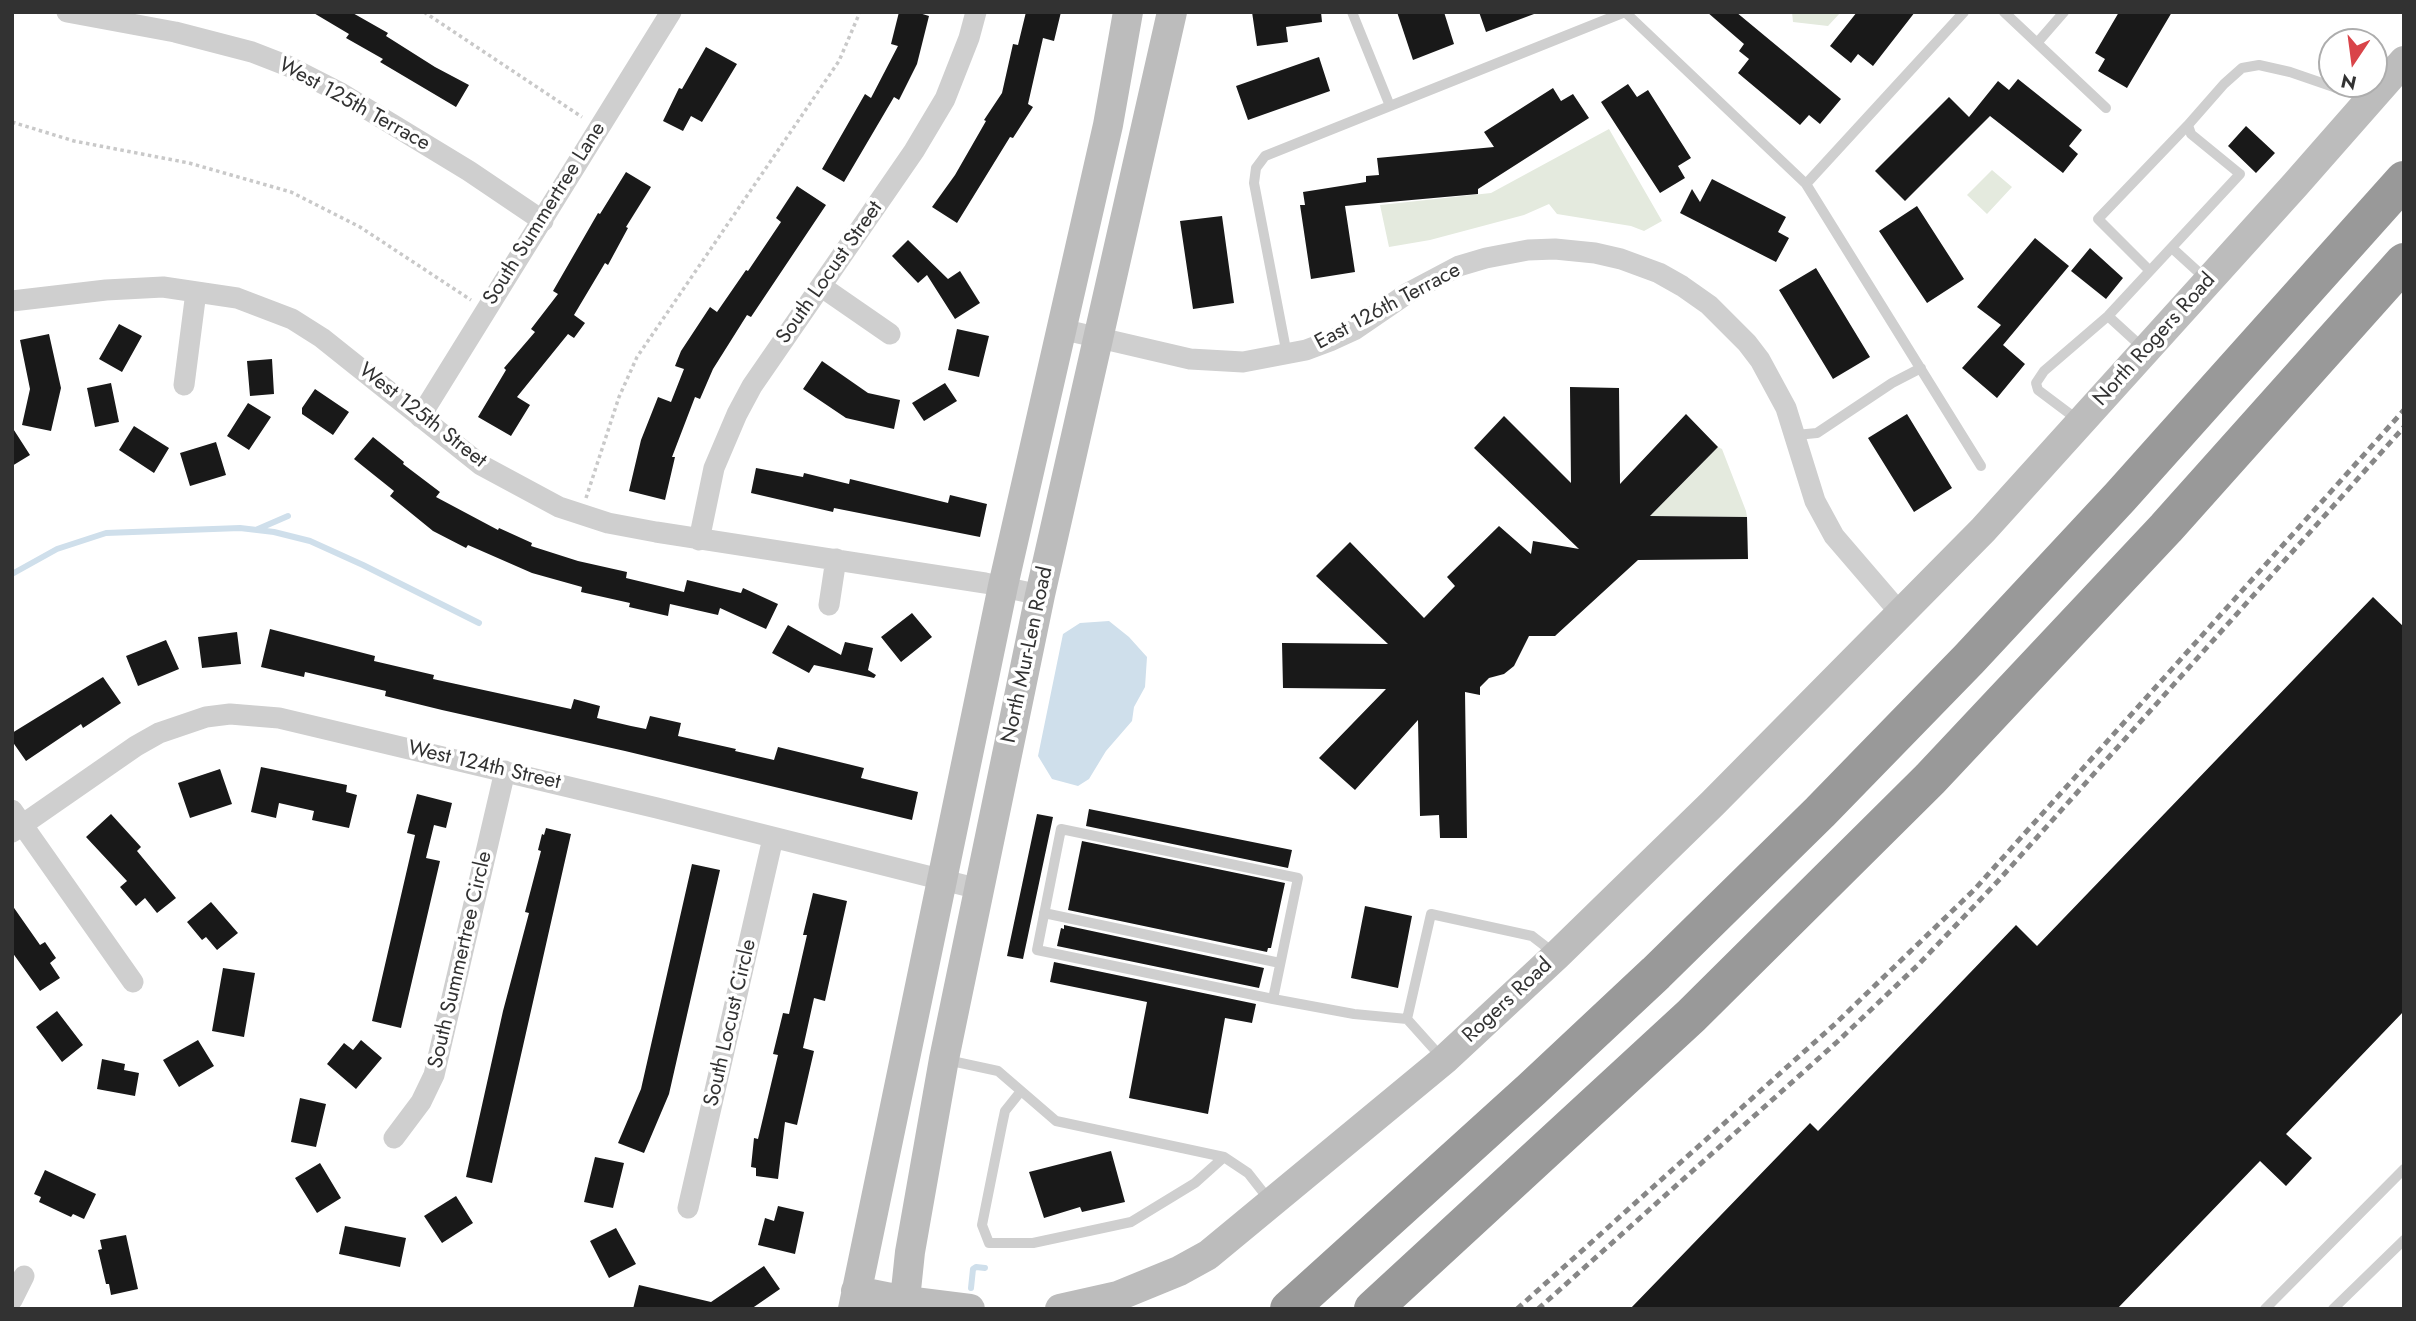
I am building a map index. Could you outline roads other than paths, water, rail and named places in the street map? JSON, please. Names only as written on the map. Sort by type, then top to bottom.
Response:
[{"type":"highway","points":[[1289,1309],[1618,1009],[1829,802],[1969,659],[2120,497],[2404,180]]},
{"type":"highway","points":[[1373,1309],[1691,1016],[1930,779],[2157,538],[2404,262]]},
{"type":"main road","name":"North Mur-Len Road","points":[[854,1300],[1003,586],[1108,125],[1128,12]]},
{"type":"main road","name":"North Mur-Len Road","points":[[905,1305],[910,1252],[944,1059],[979,888],[1040,595],[1172,12]]},
{"type":"main road","name":"North Rogers Road","points":[[1901,614],[1983,530],[2404,61]]},
{"type":"main road","name":"Rogers Road","points":[[1060,1309],[1118,1296],[1179,1271],[1233,1237],[1271,1202],[1444,1060],[1557,955],[1901,614]]},
{"type":"main road","points":[[854,1300],[970,1309]]},
{"type":"street","name":"West 125th Terrace","points":[[67,12],[175,32],[252,52],[288,66],[339,92],[469,170],[543,220]]},
{"type":"street","name":"South Locust Street","points":[[699,540],[715,468],[737,414],[752,386],[914,151],[944,99],[969,38],[976,12]]},
{"type":"street","name":"South Summertree Lane","points":[[420,417],[543,220],[662,15]]},
{"type":"street","name":"East 126th Terrace","points":[[1061,329],[1190,359],[1243,362],[1307,351],[1354,330],[1408,293],[1459,266],[1486,258],[1528,250],[1555,249],[1621,259],[1659,273],[1682,286],[1728,322],[1760,360],[1786,408],[1815,500],[1835,536],[1901,614]]},
{"type":"street","name":"West 125th Street","points":[[12,301],[140,287],[163,287],[237,298],[292,319],[322,338],[481,465],[559,507],[608,523],[699,540],[836,559],[1003,586],[1040,595]]},
{"type":"street","points":[[822,287],[890,334]]},
{"type":"street","points":[[184,385],[196,292]]},
{"type":"street","points":[[829,605],[836,559]]},
{"type":"street","name":"West 124th Street","points":[[16,822],[159,733],[206,717],[230,714],[279,718],[979,888]]},
{"type":"street","name":"South Summertree Circle","points":[[394,1138],[421,1102],[434,1075],[505,771]]},
{"type":"street","points":[[16,822],[133,982]]},
{"type":"street","name":"South Locust Circle","points":[[688,1208],[773,838]]},
{"type":"street","points":[[12,1300],[24,1276]]},
{"type":"lane","points":[[1352,12],[1390,106]]},
{"type":"lane","points":[[1287,355],[1254,183],[1256,168],[1265,156],[1625,12],[1806,184],[1981,466]]},
{"type":"lane","points":[[1806,184],[1964,12]]},
{"type":"lane","points":[[2004,12],[2106,108]]},
{"type":"lane","points":[[2037,43],[2064,12]]},
{"type":"lane","points":[[2150,271],[2098,219],[2242,68],[2259,65],[2290,72],[2354,94],[2368,102]]},
{"type":"lane","points":[[2080,422],[2038,390],[2036,383],[2044,371],[2108,316],[2240,174],[2191,134],[2188,125]]},
{"type":"lane","points":[[2172,248],[2208,281]]},
{"type":"lane","points":[[2108,316],[2145,350]]},
{"type":"lane","points":[[1796,435],[1817,433],[1892,383],[1920,368]]},
{"type":"lane","points":[[1273,999],[1298,878],[1061,829],[1037,950],[1273,999],[1354,1014],[1407,1019],[1444,1060]]},
{"type":"lane","points":[[1044,914],[1280,963]]},
{"type":"lane","points":[[1407,1019],[1431,914],[1532,936],[1557,955]]},
{"type":"lane","points":[[944,1059],[998,1071],[1056,1121],[1224,1157],[1248,1173],[1271,1202]]},
{"type":"lane","points":[[1021,1091],[1005,1111],[982,1225],[989,1242],[1034,1243],[1131,1222],[1195,1183],[1224,1157]]},
{"type":"lane","points":[[2265,1309],[2404,1169]]},
{"type":"lane","points":[[2333,1309],[2404,1240]]},
{"type":"water","points":[[1109,621],[1129,637],[1147,657],[1145,687],[1134,707],[1132,721],[1106,751],[1089,779],[1078,786],[1052,779],[1038,756],[1063,634],[1080,623]]},
{"type":"waterway","points":[[258,529],[288,516]]},
{"type":"waterway","points":[[12,574],[57,549],[106,533],[240,528],[274,532],[310,541],[479,623]]},
{"type":"waterway","points":[[971,1288],[973,1269],[985,1268]]},
{"type":"railway","points":[[1517,1309],[1835,1024],[1974,890],[2404,410]]},
{"type":"railway","points":[[1538,1309],[1837,1042],[1919,964],[1998,881],[2404,427]]}]
